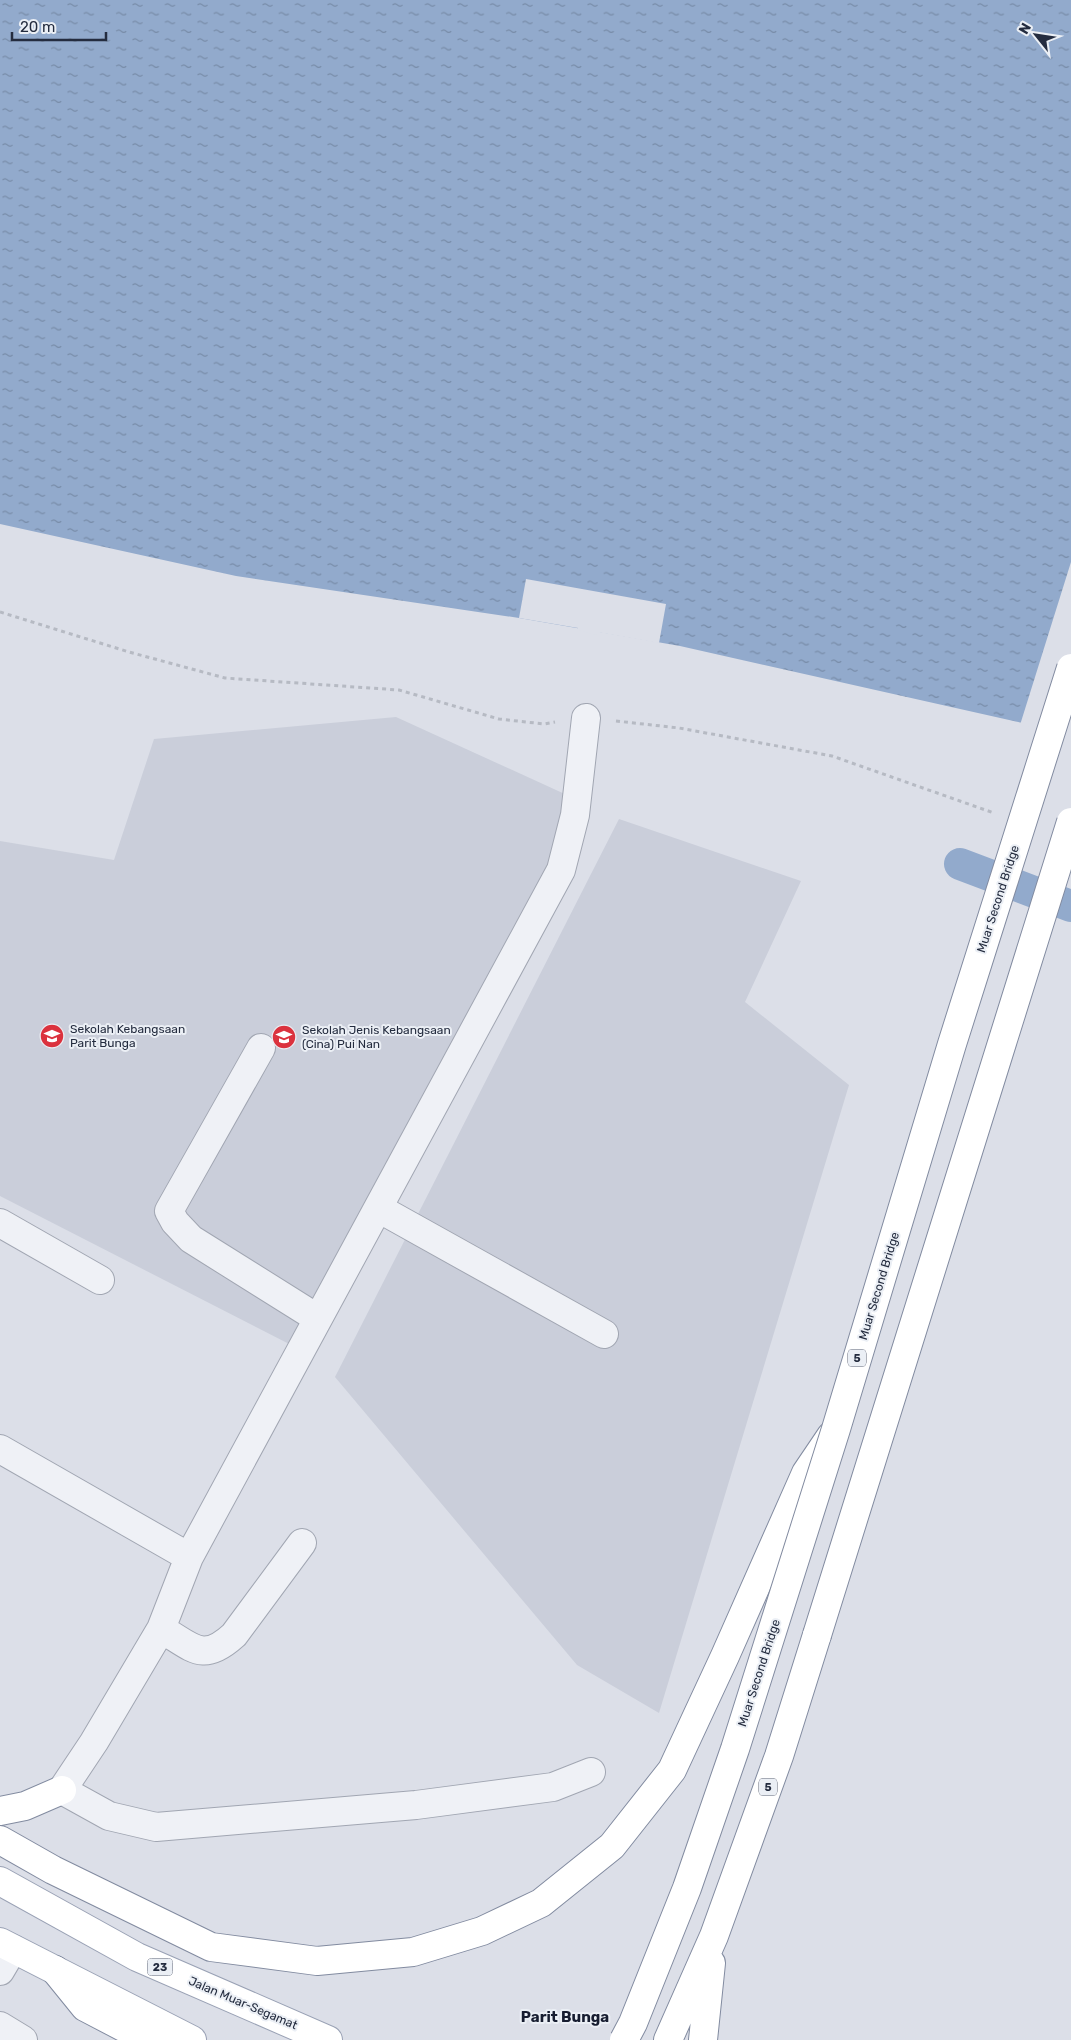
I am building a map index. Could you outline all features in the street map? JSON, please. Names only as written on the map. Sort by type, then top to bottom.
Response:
[{"type":"main road","name":"Muar Second Bridge","points":[[624,2040],[633,2023],[693,1869],[735,1749],[836,1429],[952,1044],[1071,668]]},
{"type":"main road","name":"5","points":[[668,2040],[714,1936],[779,1756],[1071,822]]},
{"type":"main road","points":[[0,1840],[53,1870],[211,1947],[317,1961],[413,1952],[482,1931],[541,1903],[612,1846],[672,1770],[806,1473],[836,1429]]},
{"type":"main road","points":[[0,1811],[25,1806],[62,1790]]},
{"type":"main road","name":"Jalan Muar-Segamat","points":[[0,1881],[136,1957],[328,2040]]},
{"type":"main road","points":[[703,2040],[714,1936]]},
{"type":"main road","points":[[4,1954],[55,1970],[192,2040]]},
{"type":"main road","points":[[55,1970],[85,2006],[148,2040]]},
{"type":"street","points":[[586,718],[575,815],[561,870],[189,1557],[162,1629],[94,1742],[62,1790],[109,1816],[156,1827],[416,1805],[553,1787],[591,1772]]},
{"type":"street","points":[[260,1048],[169,1211],[175,1222],[190,1239],[317,1318]]},
{"type":"street","points":[[378,1208],[604,1334]]},
{"type":"street","points":[[0,1223],[100,1280]]},
{"type":"street","points":[[0,1449],[189,1557]]},
{"type":"street","points":[[162,1629],[197,1650],[209,1652],[221,1647],[234,1635],[302,1543]]},
{"type":"street","points":[[0,2026],[23,2040]]},
{"type":"path","points":[[0,612],[129,652],[225,678],[399,690],[499,719],[544,724],[586,718],[679,728],[832,756],[999,815]]},
{"type":"shaded area","name":"Sekolah Jenis Kebangsaan (Cina) Pui Nan","points":[[396,717],[591,806],[295,1347],[0,1196],[0,841],[114,860],[154,739]]},
{"type":"shaded area","points":[[619,819],[801,881],[745,1002],[849,1085],[659,1713],[577,1665],[335,1377]]},
{"type":"water","points":[[0,0],[1071,0],[1071,734],[680,646],[519,618],[236,576],[0,524]]},
{"type":"pier","points":[[1071,562],[1071,736],[1020,725]]},
{"type":"pier","points":[[526,579],[666,604],[659,643],[597,632],[596,635],[578,630],[578,628],[519,618]]},
{"type":"waterway","points":[[960,864],[1071,906]]},
{"type":"place","name":"Sekolah Kebangsaan Parit Bunga","points":[[52,1036]]},
{"type":"place","name":"Sekolah Jenis Kebangsaan (Cina) Pui Nan","points":[[284,1037]]},
{"type":"district","name":"Parit Bunga","points":[[565,2017]]}]
